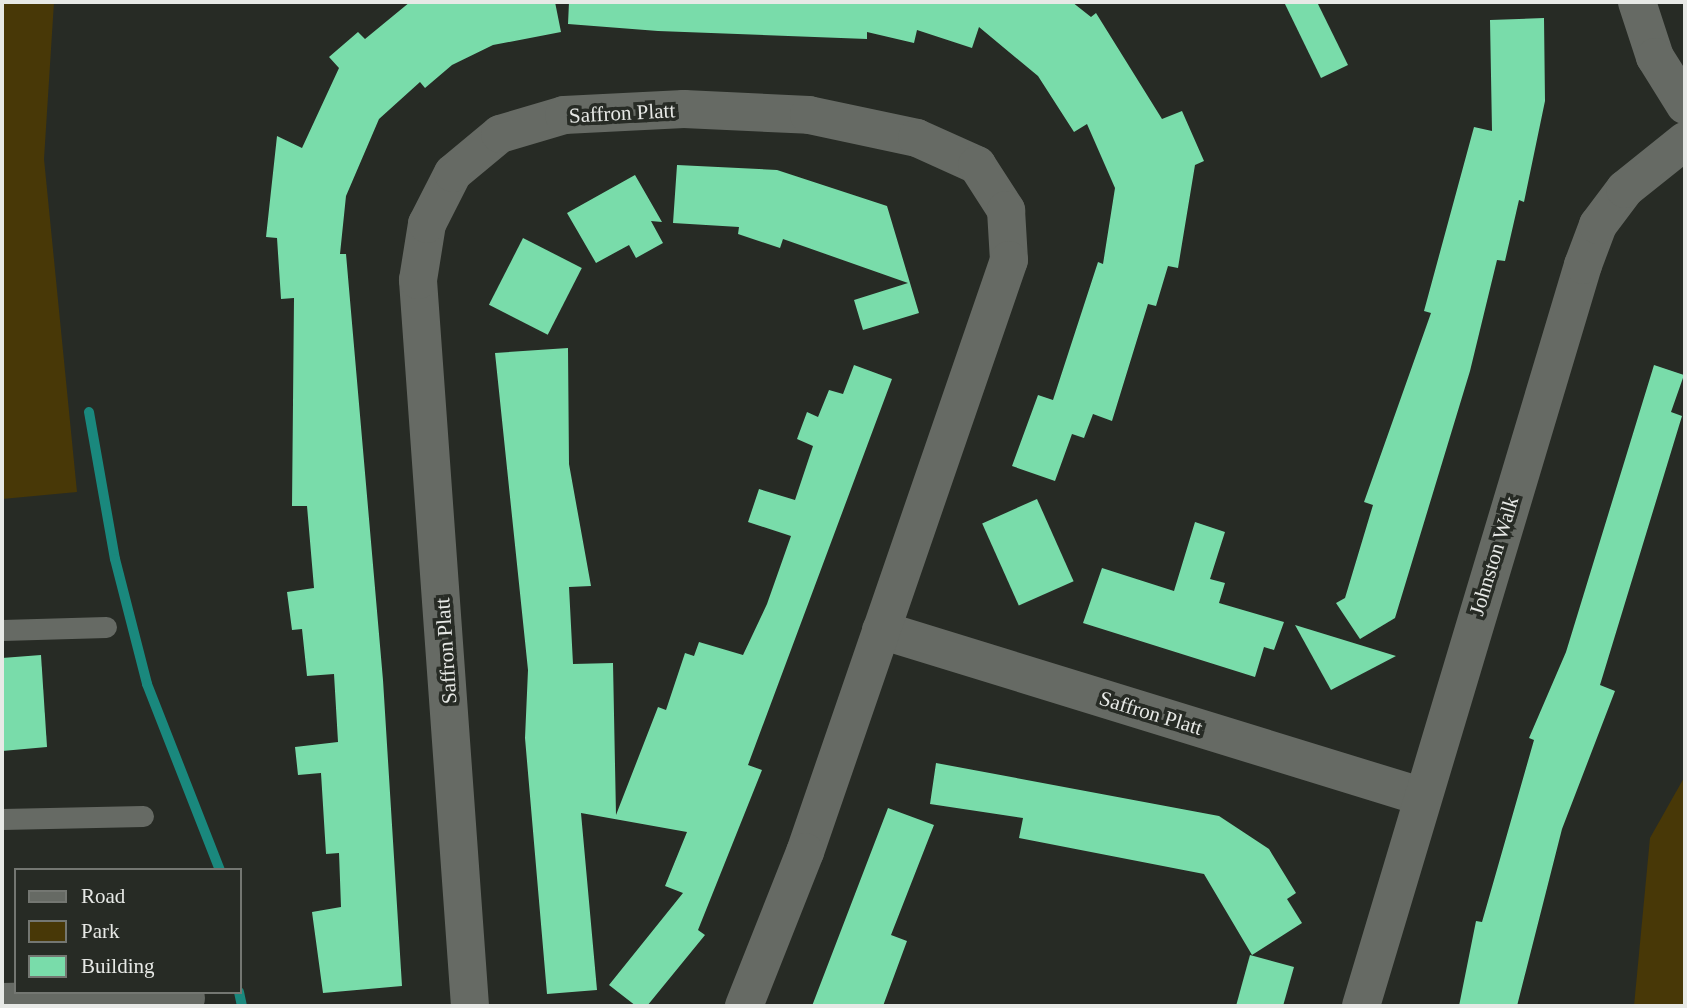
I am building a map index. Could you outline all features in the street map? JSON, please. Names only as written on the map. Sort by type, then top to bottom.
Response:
[{"type":"street","points":[[1637,2],[1655,57],[1685,105]]},
{"type":"street","name":"Saffron Platt","points":[[470,1006],[418,280],[427,224],[453,173],[500,134],[564,115],[684,109],[809,115],[917,138],[977,164],[1006,211],[1009,260],[881,630],[744,1006]]},
{"type":"street","name":"Johnston Walk","points":[[1361,1006],[1420,796],[1598,225],[1625,189],[1685,141]]},
{"type":"street","name":"Saffron Platt","points":[[881,630],[1420,796]]},
{"type":"street","points":[[17,1004],[186,1002]]},
{"type":"lane","points":[[2,630],[106,627]]},
{"type":"lane","points":[[2,819],[143,816]]},
{"type":"green space","points":[[2,2],[54,2],[44,159],[77,492],[2,499]]},
{"type":"green space","points":[[1685,776],[1685,1006],[1634,1006],[1650,838]]},
{"type":"building","points":[[410,2],[555,2],[561,32],[493,45],[452,65],[425,88],[420,82],[379,119],[346,196],[340,254],[346,254],[383,680],[402,986],[323,993],[312,912],[341,907],[339,853],[326,854],[321,773],[298,775],[295,747],[338,742],[334,674],[307,676],[302,629],[292,630],[287,592],[314,588],[307,506],[292,506],[294,298],[281,299],[277,238],[266,237],[277,136],[302,148],[339,68],[329,57],[358,32],[365,39]]},
{"type":"building","points":[[569,2],[1072,2],[1091,17],[1096,13],[1162,119],[1182,111],[1204,161],[1195,165],[1178,268],[1168,266],[1156,306],[1148,304],[1112,421],[1093,414],[1084,438],[1072,434],[1055,481],[1012,466],[1038,395],[1053,400],[1098,262],[1103,264],[1115,188],[1087,124],[1074,132],[1038,76],[979,27],[972,48],[917,30],[914,43],[867,32],[867,39],[658,31],[568,24]]},
{"type":"building","points":[[1284,2],[1317,2],[1348,65],[1321,78]]},
{"type":"building","points":[[1544,18],[1545,101],[1524,202],[1519,200],[1505,261],[1497,260],[1470,371],[1395,618],[1360,639],[1336,603],[1345,598],[1373,505],[1364,502],[1431,313],[1424,311],[1474,127],[1492,131],[1490,20]]},
{"type":"building","points":[[677,165],[777,170],[887,206],[919,313],[863,330],[854,300],[908,283],[783,239],[780,248],[738,234],[739,227],[673,223]]},
{"type":"building","points":[[635,175],[662,222],[651,221],[663,243],[636,258],[629,245],[596,263],[567,213]]},
{"type":"building","points":[[523,238],[582,268],[548,335],[489,305]]},
{"type":"building","points":[[568,348],[569,464],[591,586],[569,587],[573,664],[613,663],[616,815],[658,707],[666,710],[685,653],[694,656],[699,642],[743,655],[767,604],[791,536],[748,522],[759,489],[795,500],[813,446],[797,439],[807,412],[818,417],[829,390],[843,394],[854,365],[892,379],[748,765],[762,770],[698,930],[705,935],[647,1006],[636,1006],[609,985],[683,893],[665,886],[687,832],[581,813],[597,990],[547,994],[525,738],[528,670],[495,353]]},
{"type":"building","points":[[1654,365],[1684,375],[1671,412],[1682,416],[1600,685],[1615,691],[1562,829],[1517,1006],[1459,1006],[1476,921],[1482,922],[1534,740],[1529,738],[1566,652]]},
{"type":"building","points":[[1037,499],[1074,581],[1019,606],[982,523]]},
{"type":"building","points":[[1195,522],[1225,532],[1210,579],[1225,583],[1219,603],[1284,622],[1274,650],[1264,647],[1255,677],[1083,623],[1102,568],[1174,591]]},
{"type":"building","points":[[1295,625],[1396,656],[1331,690]]},
{"type":"building","points":[[41,655],[47,747],[2,751],[2,658]]},
{"type":"building","points":[[936,763],[1219,816],[1269,849],[1296,893],[1287,899],[1302,923],[1252,955],[1204,874],[1019,838],[1023,818],[930,804]]},
{"type":"building","points":[[888,808],[934,825],[891,935],[907,941],[883,1006],[812,1006]]},
{"type":"building","points":[[1250,955],[1294,967],[1283,1006],[1236,1006]]},
{"type":"waterway","points":[[89,412],[115,559],[147,684],[219,868]]},
{"type":"waterway","points":[[239,994],[242,1006]]}]
